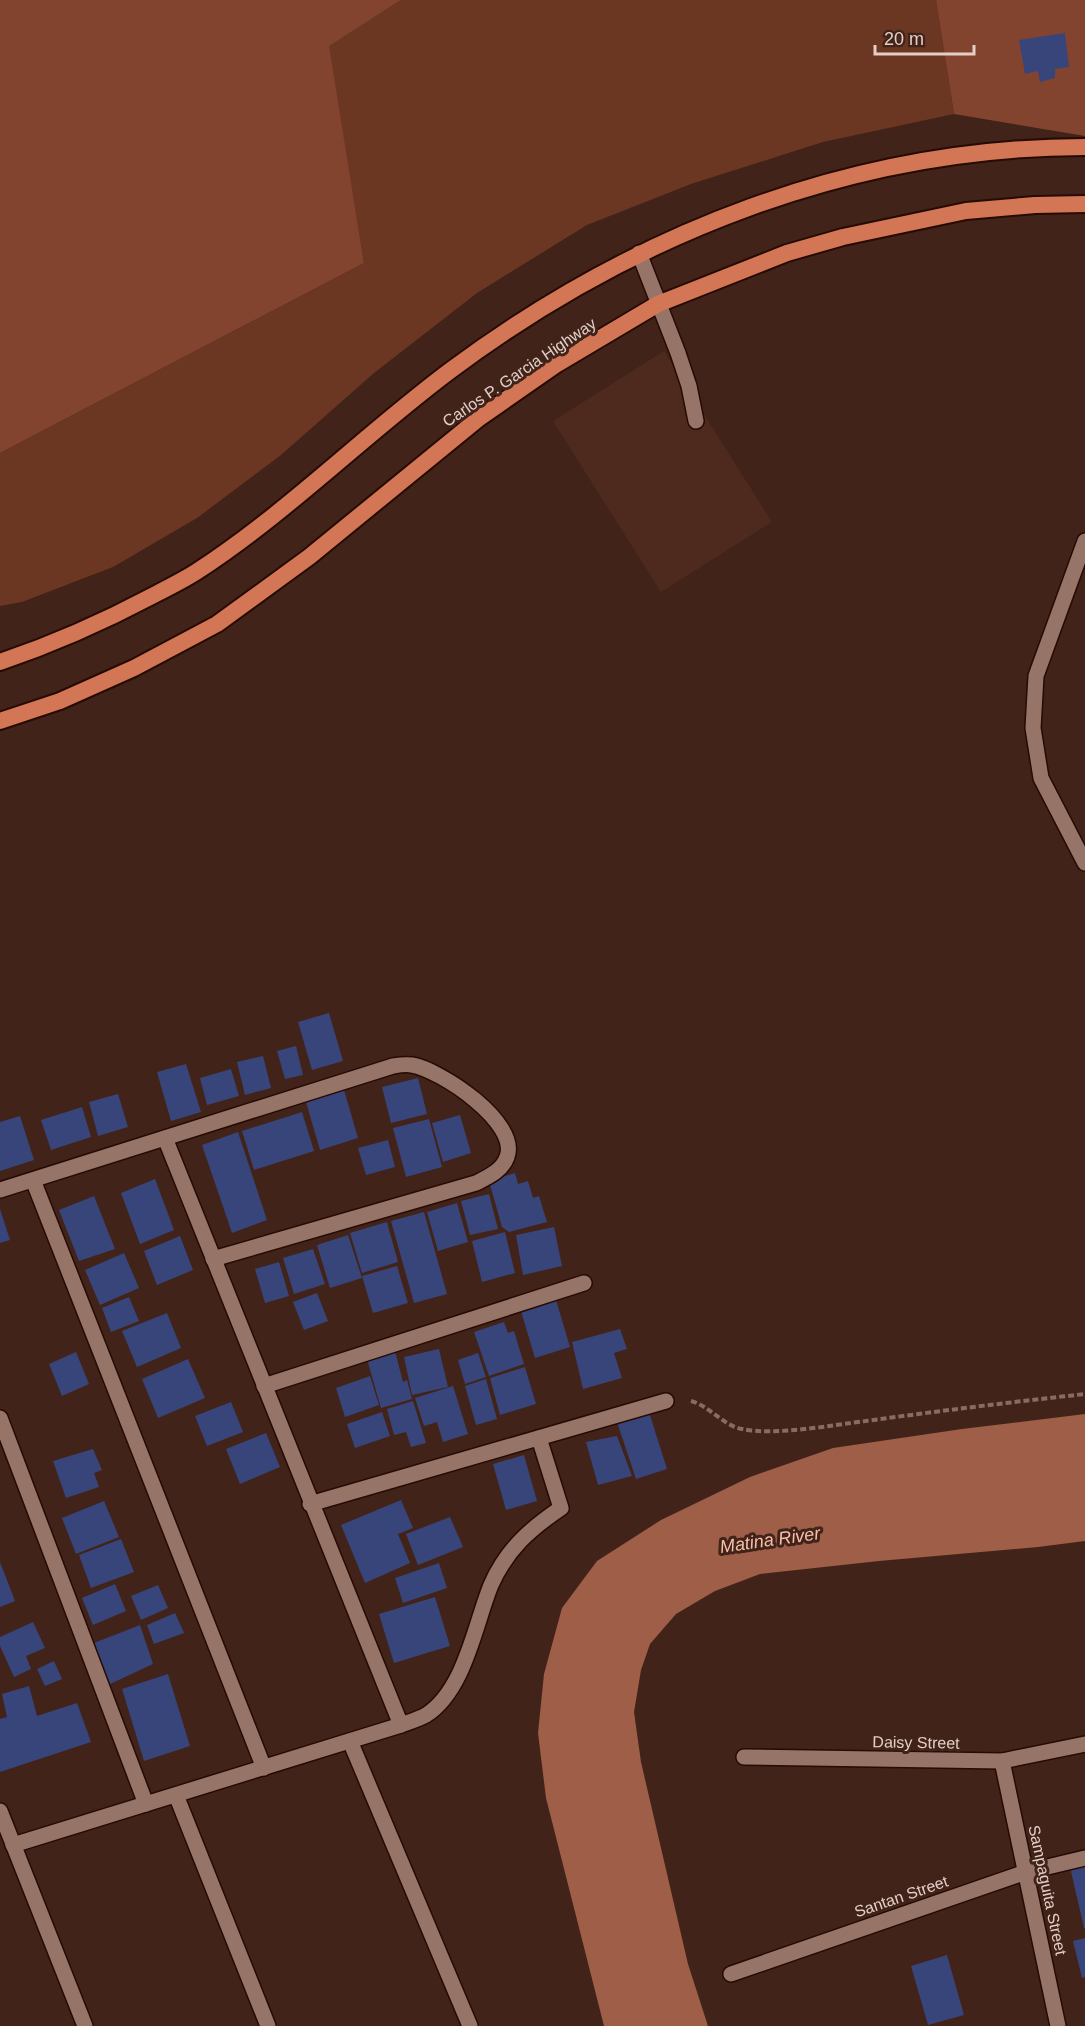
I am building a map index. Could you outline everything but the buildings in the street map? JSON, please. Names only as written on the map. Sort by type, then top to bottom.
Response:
[{"type":"highway","points":[[0,662],[46,647],[116,615],[194,573],[282,509],[452,370],[534,314],[599,274],[639,254],[764,202],[833,180],[962,154],[1034,147],[1085,147]]},
{"type":"highway","name":"Carlos P. Garcia Highway","points":[[0,721],[71,697],[134,668],[217,624],[309,557],[478,419],[557,364],[658,304],[787,253],[843,237],[966,211],[1035,205],[1085,204]]},
{"type":"street","points":[[639,254],[678,353],[689,386],[696,421]]},
{"type":"street","points":[[1085,541],[1036,676],[1033,728],[1041,778],[1085,863]]},
{"type":"street","points":[[0,1190],[393,1066],[411,1065],[437,1074],[487,1110],[505,1131],[510,1146],[507,1158],[498,1171],[476,1183],[213,1259]]},
{"type":"street","points":[[165,1138],[310,1504],[401,1725]]},
{"type":"street","points":[[33,1180],[264,1768]]},
{"type":"street","points":[[264,1386],[584,1283]]},
{"type":"street","points":[[310,1504],[666,1401]]},
{"type":"street","points":[[0,1418],[146,1804]]},
{"type":"street","points":[[14,1845],[401,1725],[427,1714],[445,1696],[461,1669],[492,1583],[513,1547],[534,1526],[561,1508],[539,1437]]},
{"type":"street","points":[[350,1741],[470,2026]]},
{"type":"street","name":"Daisy Street","points":[[744,1757],[1002,1761],[1085,1744]]},
{"type":"street","name":"Sampaguita Street","points":[[1002,1761],[1058,2026]]},
{"type":"street","points":[[176,1795],[268,2026]]},
{"type":"street","points":[[0,1811],[85,2026]]},
{"type":"street","name":"Santan Street","points":[[731,1974],[1026,1872],[1085,1858]]},
{"type":"path","points":[[666,1401],[677,1399],[695,1402],[727,1424],[742,1429],[763,1431],[816,1427],[1085,1394]]},
{"type":"shaded area","points":[[0,0],[401,0],[329,46],[364,263],[0,453]]},
{"type":"shaded area","points":[[401,0],[936,0],[954,114],[823,142],[691,184],[587,225],[477,293],[374,373],[281,455],[197,518],[113,567],[22,602],[0,606],[0,453],[364,263],[328,46]]},
{"type":"shaded area","points":[[936,0],[1085,0],[1085,136],[954,114]]},
{"type":"shaded area","points":[[664,351],[772,522],[661,592],[553,421]]},
{"type":"water","name":"Matina River","points":[[1085,1414],[1085,1541],[760,1574],[715,1591],[676,1614],[650,1644],[641,1670],[634,1712],[641,1762],[688,1964],[708,2026],[604,2026],[546,1798],[538,1733],[544,1674],[562,1608],[597,1561],[661,1520],[750,1477],[833,1448]]}]
